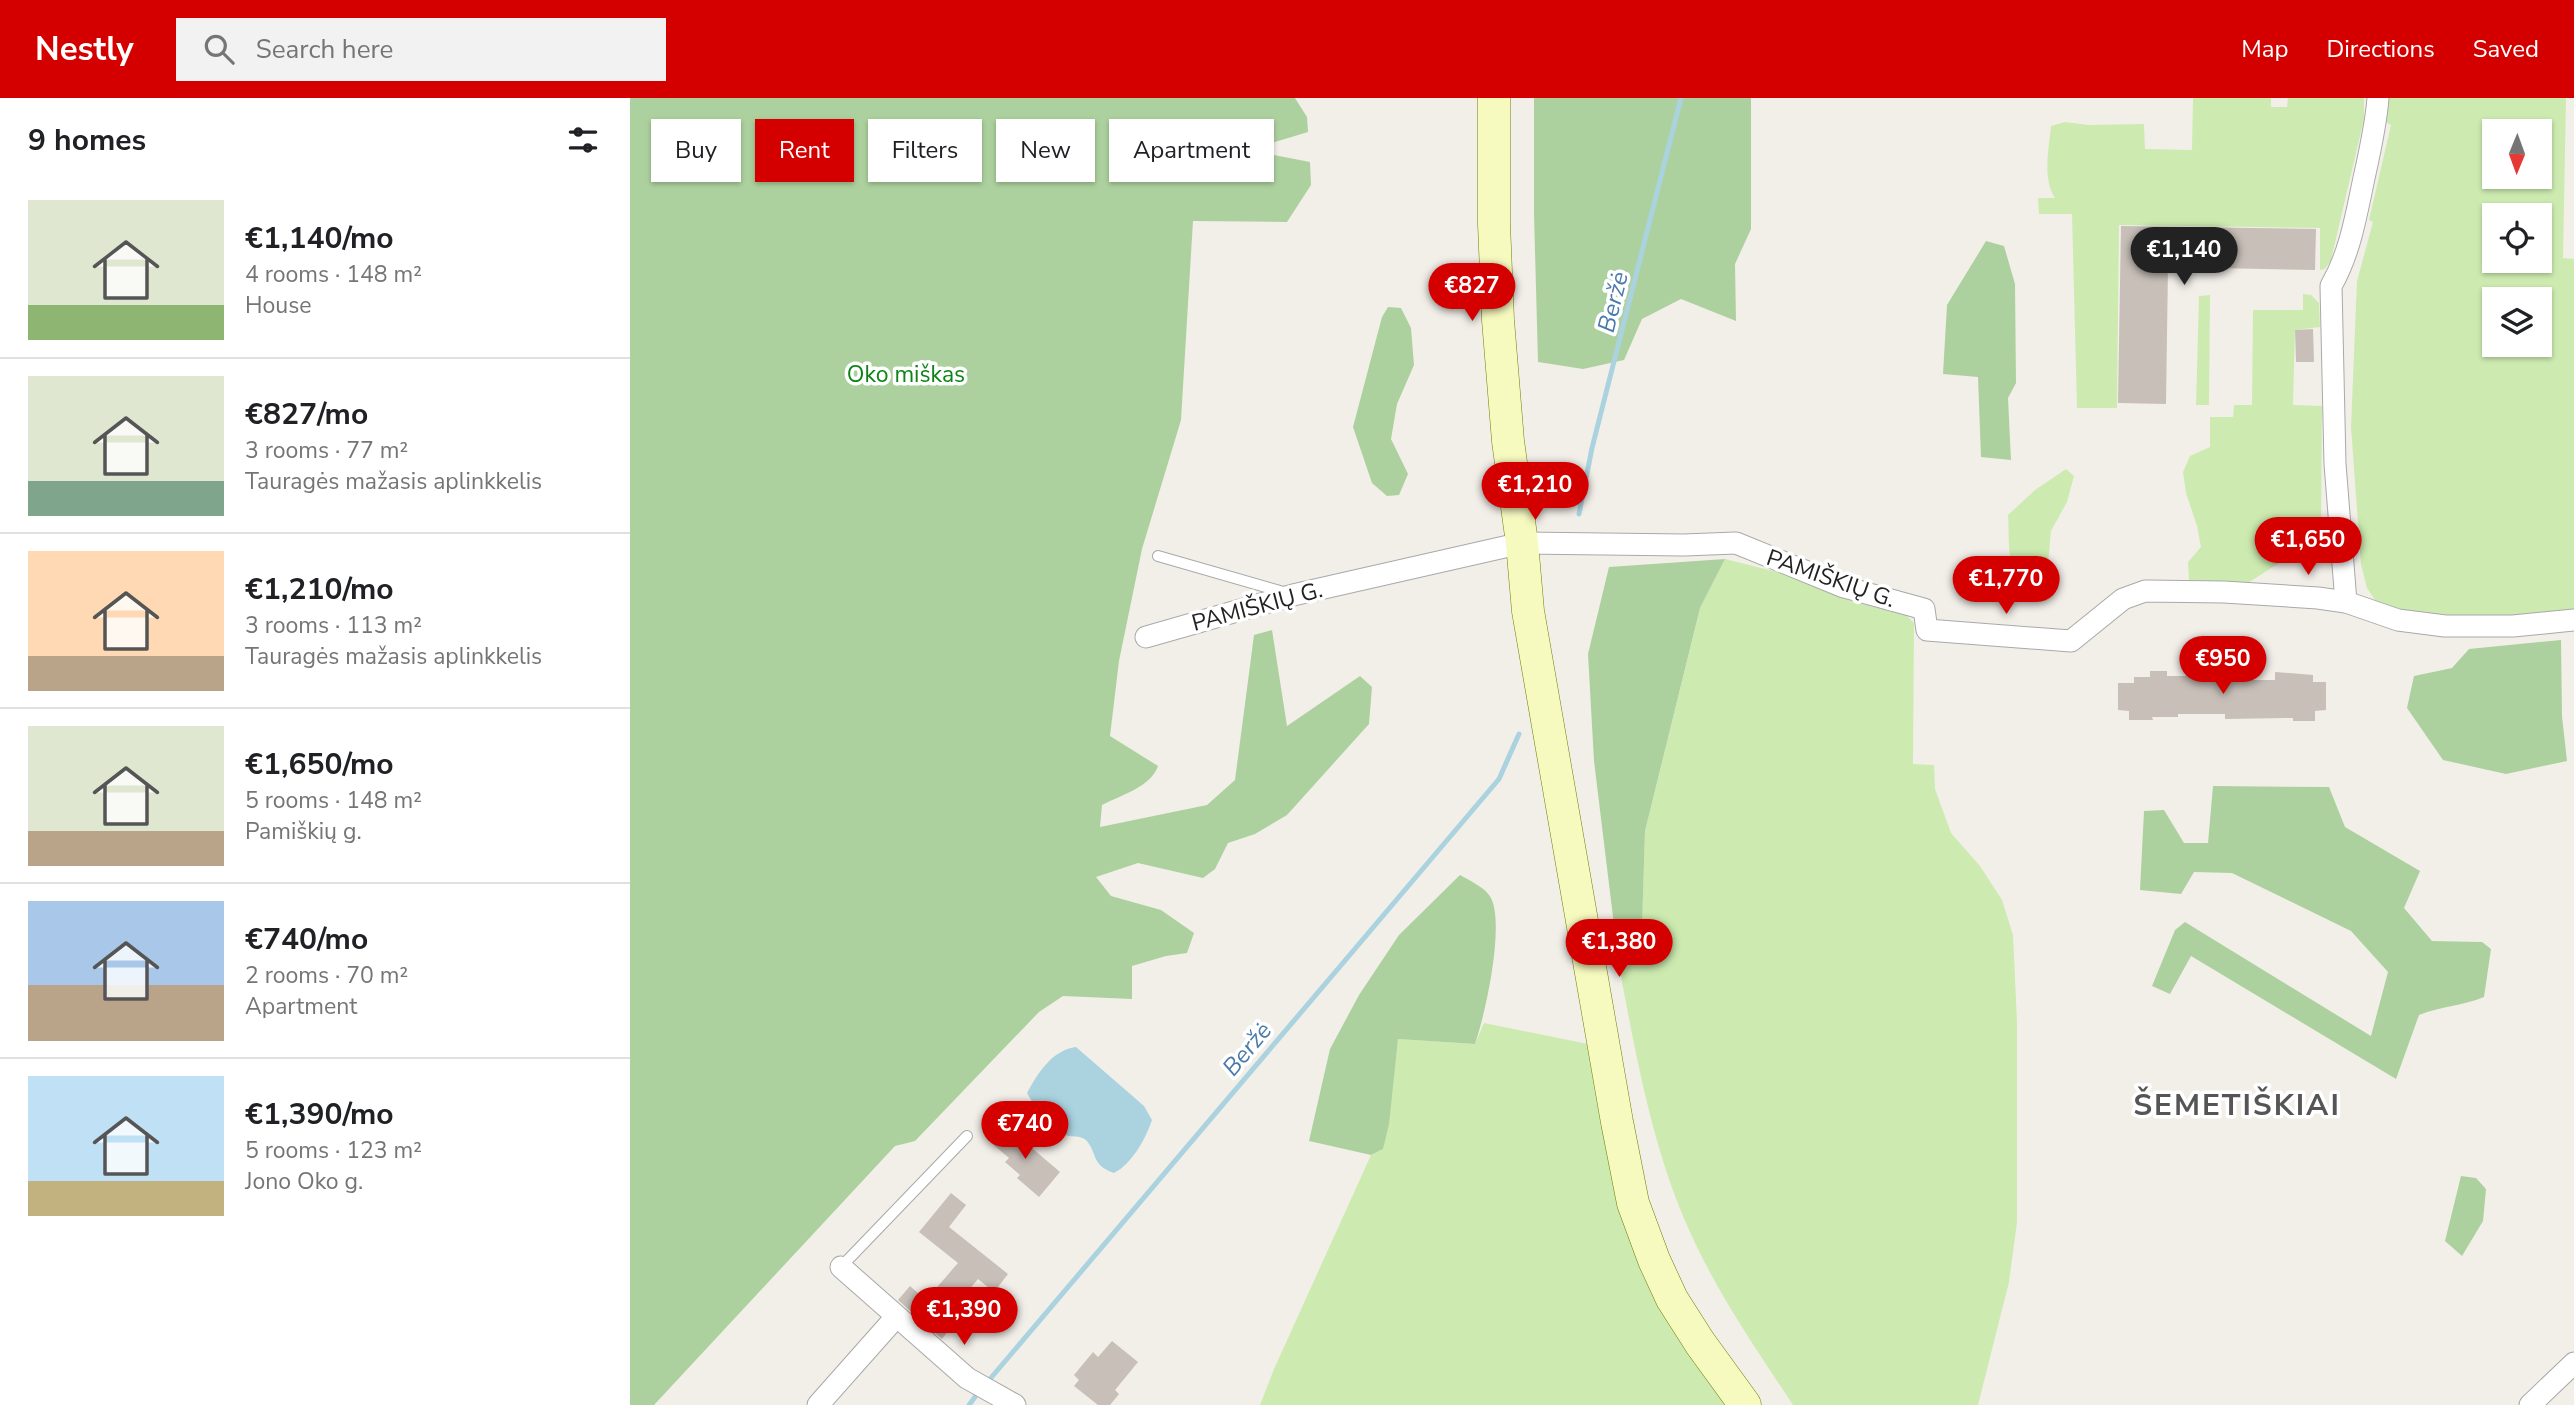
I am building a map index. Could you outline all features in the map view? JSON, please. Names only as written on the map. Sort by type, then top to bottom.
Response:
[{"type":"main road","points":[[1494,98],[1494,224],[1498,320],[1508,441],[1528,611],[1616,1122],[1633,1203],[1654,1260],[1672,1299],[1745,1405]]},
{"type":"street","points":[[2346,601],[2335,464],[2331,286],[2342,268],[2353,232],[2376,123],[2378,98]]},
{"type":"street","name":"PAMIŠKIŲ G.","points":[[1146,637],[1293,595],[1522,543],[1736,543],[1844,587],[1924,609],[1927,630],[2024,639],[2071,641],[2123,599],[2146,591],[2224,592],[2346,601],[2398,620],[2445,626],[2513,626],[2574,620]]},
{"type":"street","points":[[841,1267],[967,1378],[1016,1405]]},
{"type":"street","points":[[818,1405],[896,1317]]},
{"type":"street","points":[[2530,1405],[2574,1363]]},
{"type":"lane","points":[[1158,556],[1293,595]]},
{"type":"lane","points":[[841,1267],[967,1136]]},
{"type":"green space","name":"Oko miškas","points":[[630,98],[1295,98],[1307,117],[1308,132],[1274,142],[1274,119],[1109,119],[1109,182],[1274,182],[1274,155],[1310,162],[1311,185],[1287,222],[1193,221],[1181,420],[1142,549],[1119,661],[1110,736],[1158,766],[1149,780],[1142,785],[1102,805],[1100,827],[1207,805],[1235,780],[1254,635],[1272,630],[1287,726],[1360,676],[1372,687],[1369,724],[1287,815],[1255,834],[1228,843],[1215,869],[1203,878],[1138,863],[1096,877],[1111,896],[1161,910],[1194,933],[1187,953],[1132,966],[1132,999],[1063,996],[1039,1012],[915,1141],[895,1146],[654,1405],[630,1405]]},
{"type":"green space","points":[[1534,98],[1751,98],[1751,229],[1735,264],[1736,321],[1681,299],[1642,319],[1624,360],[1583,369],[1538,362]]},
{"type":"green space","points":[[2193,98],[2271,98],[2271,107],[2287,107],[2288,98],[2364,98],[2364,119],[2331,260],[2325,269],[2320,270],[2320,228],[2119,225],[2117,408],[2077,408],[2072,214],[2039,214],[2038,198],[2055,198],[2047,172],[2051,126],[2065,122],[2088,125],[2144,124],[2145,149],[2192,150]]},
{"type":"green space","points":[[2387,98],[2566,98],[2563,258],[2574,259],[2574,616],[2472,623],[2379,606],[2367,588],[2361,565],[2351,427],[2357,281],[2373,222],[2369,220],[2391,125],[2383,121]]},
{"type":"green space","points":[[1986,241],[2004,246],[2015,284],[2016,383],[2008,398],[2011,460],[1981,457],[1978,377],[1943,374],[1947,305]]},
{"type":"green space","points":[[2303,294],[2311,295],[2319,303],[2320,327],[2295,330],[2293,405],[2322,406],[2321,536],[2248,583],[2189,580],[2188,562],[2201,547],[2183,472],[2190,456],[2210,447],[2210,417],[2233,417],[2234,405],[2252,405],[2253,310],[2303,310]]},
{"type":"green space","points":[[2210,295],[2209,405],[2196,405],[2199,296]]},
{"type":"green space","points":[[1388,307],[1401,308],[1411,328],[1414,365],[1397,404],[1391,439],[1408,474],[1399,495],[1387,496],[1372,483],[1353,427],[1382,317]]},
{"type":"green space","points":[[2066,469],[2074,476],[2067,502],[2051,531],[2046,585],[2032,590],[2017,575],[2010,557],[2008,515],[2035,490]]},
{"type":"green space","points":[[1725,559],[1785,574],[1853,602],[1905,614],[1914,623],[1913,764],[1934,765],[1935,789],[1951,833],[1980,866],[2002,900],[2013,935],[2017,1022],[2017,1222],[2009,1282],[1978,1405],[1793,1405],[1738,1321],[1701,1255],[1665,1168],[1639,1067],[1619,966],[1641,959],[1645,831],[1700,608]]},
{"type":"green space","points":[[1725,559],[1700,608],[1645,831],[1641,959],[1619,966],[1594,761],[1588,654],[1609,567]]},
{"type":"green space","points":[[2561,640],[2562,716],[2567,761],[2506,774],[2443,760],[2407,708],[2414,676],[2452,668],[2469,649]]},
{"type":"green space","points":[[2213,786],[2329,787],[2345,827],[2420,871],[2404,908],[2432,941],[2482,942],[2491,949],[2484,997],[2419,1015],[2396,1079],[2191,956],[2170,994],[2152,986],[2175,930],[2185,922],[2371,1036],[2388,972],[2351,931],[2232,873],[2194,872],[2181,894],[2140,890],[2144,811],[2164,810],[2184,843],[2208,843]]},
{"type":"green space","points":[[1460,875],[1485,891],[1491,898],[1495,911],[1492,971],[1475,1044],[1398,1039],[1389,1124],[1383,1149],[1371,1155],[1309,1141],[1330,1049],[1359,995],[1399,935]]},
{"type":"green space","points":[[1484,1023],[1588,1044],[1604,1133],[1730,1405],[1260,1405],[1371,1155],[1383,1149],[1398,1039],[1475,1044]]},
{"type":"green space","points":[[2461,1176],[2476,1178],[2486,1189],[2483,1221],[2462,1256],[2445,1241]]},
{"type":"water","points":[[1076,1047],[1144,1106],[1152,1120],[1137,1150],[1121,1169],[1114,1173],[1098,1163],[1084,1138],[1064,1135],[1053,1128],[1042,1117],[1027,1093],[1041,1070],[1053,1058]]},
{"type":"building","points":[[2121,226],[2316,229],[2315,270],[2168,267],[2166,404],[2118,403]]},
{"type":"building","points":[[2313,329],[2314,362],[2296,362],[2295,330]]},
{"type":"building","points":[[2209,668],[2226,668],[2226,674],[2243,674],[2243,680],[2275,680],[2275,672],[2313,675],[2313,682],[2326,682],[2326,710],[2315,711],[2315,721],[2293,721],[2293,718],[2225,719],[2225,714],[2178,714],[2178,717],[2129,720],[2129,711],[2118,710],[2118,683],[2134,683],[2134,677],[2150,677],[2150,671],[2167,671],[2167,676],[2209,676]]},
{"type":"building","points":[[1005,1125],[1060,1172],[1039,1197],[1017,1178],[1020,1175],[1005,1162],[1009,1158],[990,1142]]},
{"type":"building","points":[[951,1193],[966,1205],[949,1227],[1008,1274],[994,1292],[978,1279],[944,1319],[952,1326],[942,1339],[898,1300],[910,1286],[926,1300],[958,1263],[919,1232]]},
{"type":"building","points":[[1112,1341],[1138,1362],[1115,1390],[1119,1394],[1110,1405],[1098,1405],[1074,1386],[1079,1380],[1074,1375],[1093,1352],[1098,1357]]},
{"type":"waterway","name":"Beržė","points":[[1579,514],[1592,448],[1681,98]]},
{"type":"waterway","name":"Beržė","points":[[990,1379],[1499,779],[1519,734]]},
{"type":"waterway","name":"Beržė","points":[[969,1405],[975,1397]]},
{"type":"district","name":"ŠEMETIŠKIAI","points":[[2237,1105]]}]
